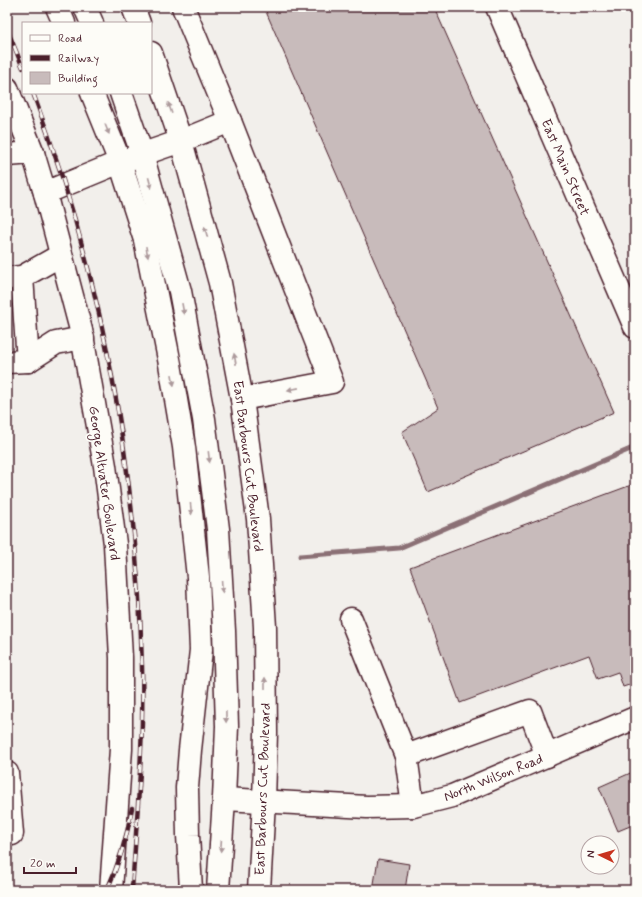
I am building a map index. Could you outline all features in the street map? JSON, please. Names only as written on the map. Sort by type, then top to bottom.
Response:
[{"type":"street","points":[[57,7],[64,22]]},
{"type":"street","points":[[85,7],[92,22]]},
{"type":"street","points":[[133,7],[139,22]]},
{"type":"street","points":[[182,7],[230,122],[332,382],[242,399]]},
{"type":"street","name":"East Main Street","points":[[496,7],[635,327]]},
{"type":"street","name":"East Barbours Cut Boulevard","points":[[152,56],[181,141],[220,283],[242,399],[258,519],[265,627],[266,733],[264,802],[258,890]]},
{"type":"street","name":"George Altvater Boulevard","points":[[7,88],[33,153],[62,255],[83,338],[105,466],[115,544],[121,658],[121,749],[111,890]]},
{"type":"street","points":[[92,94],[120,162],[145,240],[170,364],[184,447],[198,577],[201,650],[187,788],[190,890]]},
{"type":"street","points":[[121,94],[142,154],[180,291],[204,419],[218,529],[224,631],[227,726],[218,890]]},
{"type":"street","points":[[44,192],[120,162],[230,122]]},
{"type":"street","points":[[7,155],[33,153]]},
{"type":"street","points":[[62,255],[14,278],[18,361],[56,343],[83,338]]},
{"type":"street","points":[[351,619],[406,756],[413,806]]},
{"type":"street","points":[[406,756],[530,711],[547,756]]},
{"type":"street","name":"North Wilson Road","points":[[224,799],[367,807],[413,806],[452,796],[635,718]]},
{"type":"street","points":[[7,773],[12,834],[7,834]]},
{"type":"building","points":[[264,7],[434,7],[614,412],[428,492],[402,432],[438,408]]},
{"type":"building","points":[[634,484],[635,683],[623,687],[618,672],[598,679],[589,655],[460,703],[410,567]]},
{"type":"building","points":[[635,771],[635,824],[618,831],[599,787]]},
{"type":"building","points":[[378,859],[409,864],[405,890],[373,890]]},
{"type":"waterway","points":[[300,556],[399,548],[635,447]]},
{"type":"railway","points":[[7,29],[22,66]]},
{"type":"railway","points":[[33,94],[57,162],[78,232],[112,375],[124,447],[133,520],[139,593],[142,666],[140,778],[132,890]]},
{"type":"railway","points":[[107,890],[122,850],[132,808]]}]
